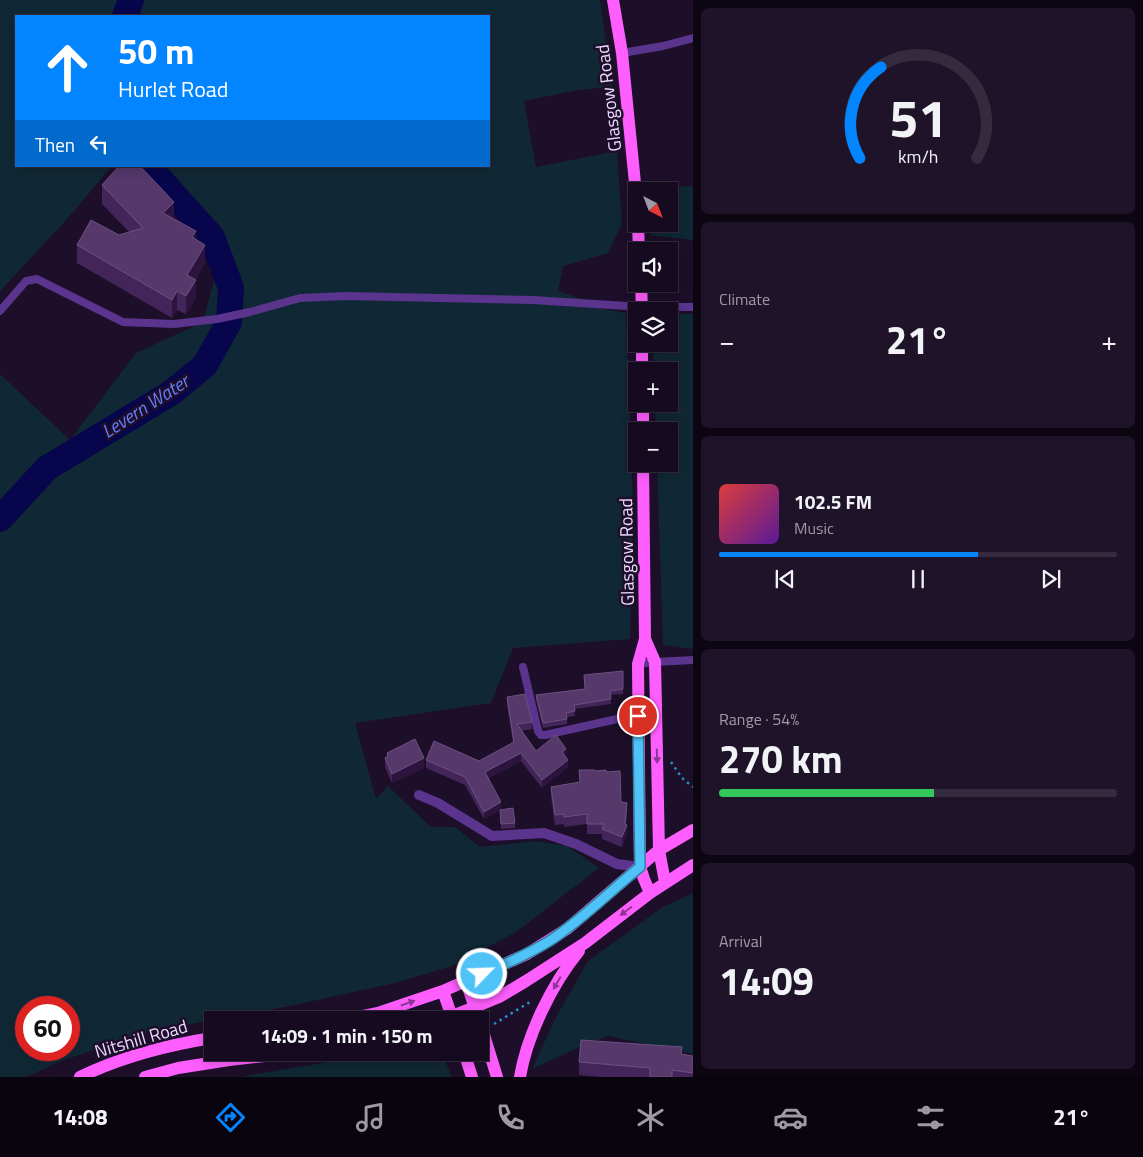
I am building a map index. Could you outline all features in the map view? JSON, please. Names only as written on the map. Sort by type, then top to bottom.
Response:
[{"type":"main road","name":"Glasgow Road","points":[[613,0],[622,52],[636,182]]},
{"type":"main road","name":"Glasgow Road","points":[[640,867],[638,664],[645,640],[643,472]]},
{"type":"main road","name":"Glasgow Road","points":[[645,640],[655,662],[659,850],[665,882]]},
{"type":"main road","points":[[384,1011],[443,991],[527,954],[550,940],[585,914],[659,850],[693,830]]},
{"type":"main road","points":[[466,1011],[499,997],[526,981],[585,943],[665,882],[693,865]]},
{"type":"main road","points":[[640,867],[650,893]]},
{"type":"main road","points":[[520,1077],[538,1018],[563,972],[585,943]]},
{"type":"main road","points":[[466,981],[476,1011]]},
{"type":"main road","points":[[443,991],[447,1011]]},
{"type":"main road","name":"Nitshill Road","points":[[85,1076],[122,1060],[158,1049],[204,1040]]},
{"type":"main road","points":[[489,1050],[497,1077]]},
{"type":"main road","points":[[145,1077],[186,1067],[224,1061]]},
{"type":"main road","points":[[467,1061],[472,1077]]},
{"type":"street","points":[[419,795],[438,803],[492,836],[544,834],[576,844],[617,864],[640,867]]},
{"type":"lane","points":[[622,52],[664,46],[693,38]]},
{"type":"lane","points":[[0,311],[26,281],[37,279],[123,322],[174,324],[216,319],[250,312],[300,298],[346,296],[533,300],[628,308]]},
{"type":"lane","points":[[678,308],[693,307]]},
{"type":"lane","points":[[638,664],[693,660]]},
{"type":"lane","points":[[523,667],[538,731],[541,735],[544,736],[617,719],[656,713]]},
{"type":"path","points":[[658,758],[670,759],[682,778],[693,787]]},
{"type":"path","points":[[489,1020],[533,1000],[548,999]]},
{"type":"shaded area","points":[[0,0],[600,0],[612,87],[578,90],[524,101],[536,167],[617,151],[622,224],[608,253],[563,266],[558,291],[588,301],[587,306],[626,313],[630,422],[628,422],[628,472],[632,472],[633,511],[630,639],[513,648],[491,703],[355,723],[376,799],[388,786],[431,827],[455,827],[480,847],[535,841],[567,846],[599,868],[516,932],[455,965],[395,983],[263,1011],[204,1011],[204,1022],[152,1031],[80,1055],[80,996],[15,996],[15,1061],[62,1061],[26,1077],[0,1077],[0,374],[70,440],[136,353],[203,322],[218,265],[162,194],[138,167],[490,167],[490,15],[15,15],[15,167],[111,167],[68,218],[0,291]]},
{"type":"shaded area","points":[[693,186],[693,240],[650,235],[651,232],[678,232],[678,187]]},
{"type":"shaded area","points":[[678,314],[693,314],[693,649],[663,645],[657,472],[678,472],[678,422],[656,422],[655,412],[678,412],[678,362],[654,362],[653,352],[678,352]]},
{"type":"shaded area","points":[[693,893],[693,1054],[608,1036],[532,1069],[556,1017],[588,961],[663,907]]},
{"type":"shaded area","points":[[334,1061],[445,1061],[452,1077],[240,1077]]},
{"type":"building","points":[[118,167],[141,167],[174,202],[163,213],[196,231],[192,237],[205,245],[187,275],[196,280],[186,296],[177,291],[172,300],[77,245],[91,220],[119,235],[143,228],[102,185]]},
{"type":"building","points":[[623,671],[623,689],[610,691],[611,699],[574,705],[575,711],[566,713],[567,719],[543,723],[536,695],[585,689],[584,675]]},
{"type":"building","points":[[525,694],[532,722],[517,724],[536,751],[556,735],[566,749],[562,752],[568,760],[542,780],[521,753],[485,772],[501,802],[484,812],[465,777],[426,760],[434,741],[479,761],[514,742],[507,697]]},
{"type":"building","points":[[415,739],[424,758],[392,774],[385,758],[388,756],[387,753]]},
{"type":"building","points":[[579,770],[620,771],[621,802],[627,803],[625,824],[627,825],[622,837],[602,829],[604,824],[587,824],[587,814],[564,817],[564,814],[555,815],[551,787],[580,782]]},
{"type":"building","points":[[513,808],[515,823],[501,824],[500,810]]},
{"type":"building","points":[[581,1040],[682,1047],[681,1054],[693,1056],[693,1073],[672,1070],[672,1077],[650,1077],[650,1068],[579,1062]]},
{"type":"waterway","name":"Levern Water","points":[[125,15],[131,0]]},
{"type":"waterway","name":"Levern Water","points":[[0,519],[47,468],[171,393],[205,365],[229,322],[231,288],[212,237],[149,167]]},
{"type":"route","points":[[482,974],[527,954],[567,929],[640,867],[638,716]]}]
